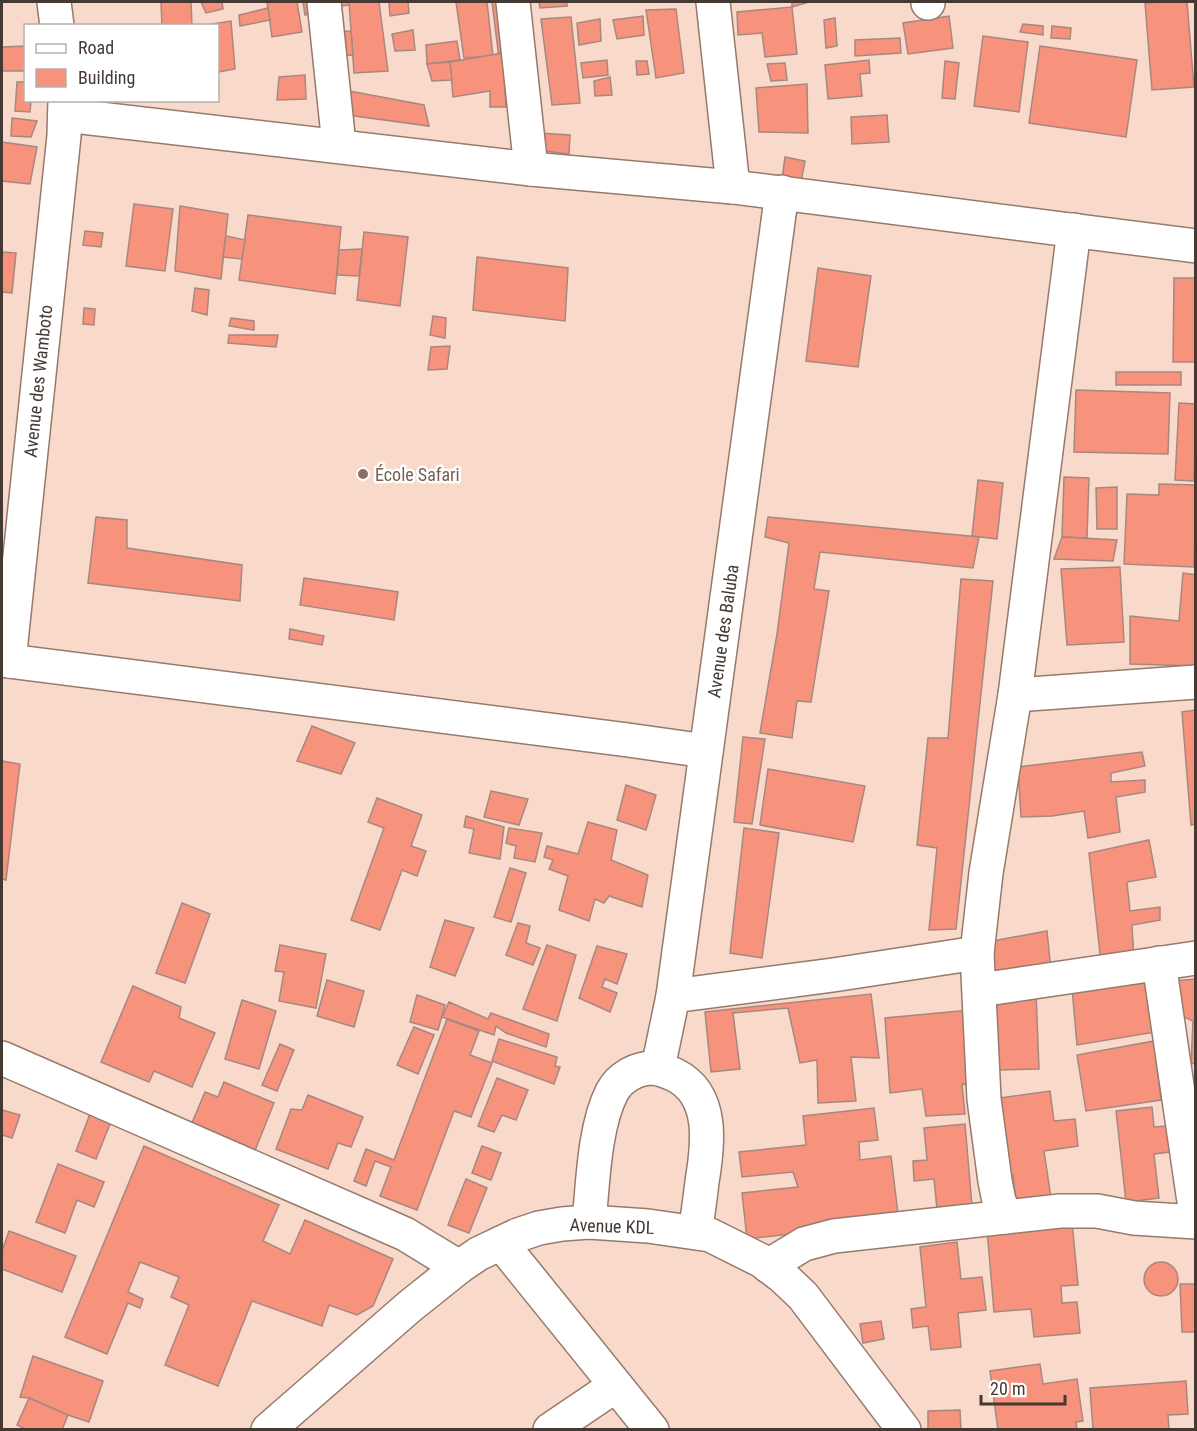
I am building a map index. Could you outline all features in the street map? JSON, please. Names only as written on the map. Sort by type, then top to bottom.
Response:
[{"type":"street","points":[[54,2],[57,24]]},
{"type":"street","points":[[324,2],[339,146]]},
{"type":"street","points":[[513,2],[531,169]]},
{"type":"street","points":[[713,2],[734,186]]},
{"type":"street","points":[[65,108],[339,146],[531,169],[734,186],[1196,246]]},
{"type":"street","name":"Avenue des Wamboto","points":[[5,660],[65,108]]},
{"type":"street","name":"Avenue des Baluba","points":[[658,1068],[673,996],[782,192]]},
{"type":"street","points":[[1006,1217],[995,1181],[984,1099],[977,953],[986,873],[1015,694],[1074,230]]},
{"type":"street","points":[[5,660],[706,751]]},
{"type":"street","points":[[1015,694],[1196,682]]},
{"type":"street","points":[[673,996],[977,953]]},
{"type":"street","points":[[980,990],[1196,958]]},
{"type":"street","points":[[1159,963],[1196,1215]]},
{"type":"street","points":[[2,1058],[405,1234],[459,1267]]},
{"type":"street","points":[[589,1222],[603,1111],[613,1089],[620,1081],[646,1068],[658,1068],[681,1078],[691,1087],[704,1111],[707,1127],[707,1153],[695,1232]]},
{"type":"street","points":[[768,1266],[804,1244],[834,1236],[1060,1211],[1097,1211],[1134,1218],[1196,1222]]},
{"type":"street","name":"Avenue KDL","points":[[268,1430],[409,1307],[478,1254],[539,1228],[589,1222],[648,1226],[710,1235],[762,1261],[803,1296],[904,1430]]},
{"type":"street","points":[[501,1243],[652,1430]]},
{"type":"street","points":[[550,1430],[615,1386]]},
{"type":"building","points":[[161,2],[191,2],[192,24],[162,24]]},
{"type":"building","points":[[201,2],[222,2],[223,9],[206,13]]},
{"type":"building","points":[[267,2],[297,2],[302,32],[272,37]]},
{"type":"building","points":[[303,2],[316,2],[318,12],[305,15]]},
{"type":"building","points":[[333,2],[374,2],[334,7]]},
{"type":"building","points":[[349,2],[379,2],[388,71],[354,73]]},
{"type":"building","points":[[389,2],[408,2],[409,13],[390,16]]},
{"type":"building","points":[[456,2],[487,2],[493,56],[464,58]]},
{"type":"building","points":[[492,2],[498,2],[513,55],[499,58]]},
{"type":"building","points":[[539,2],[567,2],[567,6],[540,8]]},
{"type":"building","points":[[792,2],[805,2],[806,3],[792,7]]},
{"type":"building","points":[[1187,2],[1194,87],[1152,90],[1145,3]]},
{"type":"building","points":[[792,7],[797,54],[765,57],[762,33],[738,35],[737,12]]},
{"type":"building","points":[[268,8],[270,20],[240,26],[239,15]]},
{"type":"building","points":[[676,9],[684,73],[656,78],[646,10]]},
{"type":"building","points":[[643,16],[644,35],[617,39],[613,20]]},
{"type":"building","points":[[949,16],[953,48],[908,54],[903,23]]},
{"type":"building","points":[[571,17],[580,103],[552,105],[541,19]]},
{"type":"building","points":[[835,18],[837,46],[826,48],[824,20]]},
{"type":"building","points":[[600,19],[601,41],[579,45],[577,23]]},
{"type":"building","points":[[231,21],[235,69],[219,72],[219,24],[212,24]]},
{"type":"building","points":[[1023,24],[1043,26],[1043,35],[1020,32]]},
{"type":"building","points":[[1052,26],[1071,28],[1070,39],[1051,38]]},
{"type":"building","points":[[413,30],[415,50],[395,51],[392,34]]},
{"type":"building","points":[[351,31],[353,55],[338,56],[333,32]]},
{"type":"building","points":[[983,36],[1028,42],[1019,112],[974,106]]},
{"type":"building","points":[[900,38],[901,53],[855,56],[855,40]]},
{"type":"building","points":[[457,41],[460,60],[427,64],[426,45]]},
{"type":"building","points":[[24,46],[24,71],[2,71],[2,47]]},
{"type":"building","points":[[1040,46],[1137,60],[1126,137],[1029,123]]},
{"type":"building","points":[[503,53],[506,107],[490,107],[490,91],[453,97],[450,62]]},
{"type":"building","points":[[607,60],[608,75],[583,78],[581,63]]},
{"type":"building","points":[[869,60],[870,73],[860,74],[862,96],[828,99],[825,65]]},
{"type":"building","points":[[636,61],[647,61],[649,74],[637,75]]},
{"type":"building","points":[[945,61],[959,63],[955,99],[942,98]]},
{"type":"building","points":[[450,62],[452,80],[432,81],[427,64]]},
{"type":"building","points":[[785,63],[787,80],[771,81],[767,64]]},
{"type":"building","points":[[305,75],[306,99],[277,100],[279,77]]},
{"type":"building","points":[[610,77],[612,95],[595,96],[594,81]]},
{"type":"building","points":[[17,82],[24,82],[24,102],[31,102],[30,112],[15,111]]},
{"type":"building","points":[[807,84],[808,133],[759,132],[756,88]]},
{"type":"building","points":[[344,90],[424,105],[429,126],[340,114]]},
{"type":"building","points":[[887,115],[889,142],[852,144],[851,117]]},
{"type":"building","points":[[12,118],[37,121],[31,137],[11,136]]},
{"type":"building","points":[[538,133],[570,135],[569,154],[536,150]]},
{"type":"building","points":[[2,142],[37,147],[30,184],[2,181]]},
{"type":"building","points":[[785,157],[805,161],[801,182],[782,179]]},
{"type":"building","points":[[134,204],[173,209],[165,271],[126,266]]},
{"type":"building","points":[[180,206],[228,214],[221,279],[175,271]]},
{"type":"building","points":[[248,215],[341,227],[335,294],[239,280]]},
{"type":"building","points":[[85,231],[103,233],[101,247],[83,245]]},
{"type":"building","points":[[364,232],[408,237],[400,306],[357,300]]},
{"type":"building","points":[[226,236],[245,240],[242,259],[223,257]]},
{"type":"building","points":[[362,249],[359,276],[337,275],[339,250]]},
{"type":"building","points":[[2,252],[16,253],[12,293],[2,292]]},
{"type":"building","points":[[477,257],[568,268],[565,321],[473,310]]},
{"type":"building","points":[[818,268],[871,276],[858,367],[806,361]]},
{"type":"building","points":[[1174,278],[1196,278],[1196,362],[1173,362]]},
{"type":"building","points":[[195,288],[209,290],[207,315],[192,311]]},
{"type":"building","points":[[84,308],[95,309],[94,325],[83,324]]},
{"type":"building","points":[[433,316],[446,318],[445,338],[430,335]]},
{"type":"building","points":[[231,318],[254,321],[254,330],[229,326]]},
{"type":"building","points":[[229,335],[278,335],[276,347],[228,343]]},
{"type":"building","points":[[450,346],[447,369],[428,370],[431,347]]},
{"type":"building","points":[[1116,372],[1181,372],[1181,385],[1116,385]]},
{"type":"building","points":[[1076,390],[1170,393],[1168,454],[1074,452]]},
{"type":"building","points":[[1179,403],[1196,404],[1194,481],[1175,480]]},
{"type":"building","points":[[1064,477],[1089,478],[1087,538],[1062,537]]},
{"type":"building","points":[[978,480],[1003,483],[997,539],[972,536]]},
{"type":"building","points":[[1159,484],[1196,485],[1194,567],[1124,564],[1127,494],[1159,495]]},
{"type":"building","points":[[1117,487],[1117,529],[1097,529],[1096,488]]},
{"type":"building","points":[[96,517],[127,520],[127,548],[242,565],[240,601],[88,583]]},
{"type":"building","points":[[768,517],[979,537],[973,568],[820,552],[814,589],[829,591],[811,702],[797,701],[792,738],[760,733],[777,634],[789,543],[765,537]]},
{"type":"building","points":[[1062,537],[1117,540],[1113,561],[1054,559]]},
{"type":"building","points":[[1120,567],[1124,642],[1067,645],[1061,569]]},
{"type":"building","points":[[1183,573],[1196,575],[1196,666],[1130,664],[1130,616],[1179,621]]},
{"type":"building","points":[[304,578],[398,592],[394,620],[300,605]]},
{"type":"building","points":[[961,579],[993,581],[956,929],[929,930],[937,848],[917,845],[928,738],[948,738]]},
{"type":"building","points":[[290,629],[324,636],[322,645],[289,639]]},
{"type":"building","points":[[1196,710],[1196,824],[1191,825],[1182,712]]},
{"type":"building","points":[[312,726],[355,743],[341,774],[297,761]]},
{"type":"building","points":[[743,737],[765,739],[752,824],[734,822]]},
{"type":"building","points":[[1142,752],[1145,766],[1111,773],[1111,782],[1145,780],[1145,792],[1116,797],[1120,832],[1088,838],[1084,811],[1052,816],[1021,817],[1018,767]]},
{"type":"building","points":[[2,761],[20,764],[6,880],[2,879]]},
{"type":"building","points":[[768,769],[865,786],[853,842],[760,825]]},
{"type":"building","points":[[626,785],[656,795],[646,830],[617,820]]},
{"type":"building","points":[[491,791],[528,799],[519,825],[484,817]]},
{"type":"building","points":[[377,798],[422,815],[411,846],[426,851],[417,876],[402,870],[380,930],[351,920],[384,828],[368,822]]},
{"type":"building","points":[[466,816],[504,827],[500,859],[469,853],[474,829],[464,827]]},
{"type":"building","points":[[588,822],[617,830],[611,860],[648,875],[642,907],[609,896],[604,903],[595,899],[589,921],[559,910],[568,876],[549,869],[553,860],[544,857],[547,846],[578,854]]},
{"type":"building","points":[[509,828],[542,833],[535,862],[514,858],[516,846],[506,843]]},
{"type":"building","points":[[744,828],[779,833],[762,958],[730,953]]},
{"type":"building","points":[[1149,840],[1156,877],[1127,882],[1130,911],[1160,907],[1160,920],[1132,925],[1134,961],[1101,963],[1089,853]]},
{"type":"building","points":[[510,868],[526,873],[511,922],[494,917]]},
{"type":"building","points":[[182,903],[210,914],[185,983],[156,973]]},
{"type":"building","points":[[445,920],[474,928],[455,976],[430,967]]},
{"type":"building","points":[[518,923],[530,926],[526,943],[540,948],[533,965],[506,955]]},
{"type":"building","points":[[1047,931],[1051,970],[985,976],[987,942]]},
{"type":"building","points":[[280,945],[326,954],[316,1008],[279,1001],[284,972],[275,971]]},
{"type":"building","points":[[547,945],[576,955],[557,1021],[523,1009]]},
{"type":"building","points":[[597,946],[627,954],[617,984],[605,979],[602,987],[617,993],[610,1012],[579,998]]},
{"type":"building","points":[[1196,979],[1196,1063],[1191,1064],[1193,1021],[1173,1012],[1173,981]]},
{"type":"building","points":[[327,980],[364,991],[354,1027],[317,1016]]},
{"type":"building","points":[[1148,980],[1156,1032],[1077,1045],[1072,988]]},
{"type":"building","points":[[133,986],[181,1007],[179,1018],[215,1033],[192,1087],[154,1071],[149,1082],[101,1062]]},
{"type":"building","points":[[1036,992],[1039,1069],[998,1070],[995,994]]},
{"type":"building","points":[[871,994],[879,1058],[851,1057],[856,1101],[818,1103],[817,1060],[800,1063],[788,1008],[733,1013],[740,1069],[711,1072],[705,1012]]},
{"type":"building","points":[[417,995],[445,1005],[438,1030],[410,1022]]},
{"type":"building","points":[[242,1000],[276,1011],[259,1069],[225,1059]]},
{"type":"building","points":[[449,1002],[488,1019],[491,1013],[549,1034],[546,1047],[506,1033],[496,1026],[494,1035],[442,1017]]},
{"type":"building","points":[[970,1010],[972,1086],[962,1084],[965,1114],[926,1116],[922,1089],[890,1093],[885,1018]]},
{"type":"building","points":[[447,1019],[479,1031],[470,1055],[492,1063],[471,1117],[454,1111],[417,1210],[380,1196],[391,1167],[375,1161],[366,1186],[354,1181],[366,1149],[394,1160]]},
{"type":"building","points":[[414,1027],[434,1035],[418,1074],[397,1065]]},
{"type":"building","points":[[499,1039],[557,1057],[555,1066],[560,1067],[554,1084],[492,1061]]},
{"type":"building","points":[[1154,1041],[1161,1100],[1086,1111],[1077,1055]]},
{"type":"building","points":[[280,1044],[294,1050],[277,1091],[262,1085]]},
{"type":"building","points":[[497,1078],[528,1090],[516,1120],[502,1115],[494,1132],[478,1126]]},
{"type":"building","points":[[224,1082],[274,1103],[252,1158],[191,1125],[205,1092],[218,1097]]},
{"type":"building","points":[[1050,1091],[1054,1121],[1075,1119],[1078,1146],[1044,1151],[1051,1198],[1016,1203],[1013,1175],[995,1178],[985,1100]]},
{"type":"building","points":[[308,1095],[363,1117],[351,1147],[338,1143],[328,1169],[276,1149],[291,1109],[302,1110]]},
{"type":"building","points":[[1152,1107],[1154,1127],[1167,1126],[1170,1152],[1154,1154],[1159,1198],[1126,1202],[1116,1111]]},
{"type":"building","points":[[874,1108],[878,1140],[859,1142],[860,1160],[891,1156],[899,1222],[747,1239],[742,1193],[798,1187],[793,1172],[742,1177],[739,1152],[806,1145],[803,1116]]},
{"type":"building","points":[[2,1110],[20,1115],[12,1138],[2,1135]]},
{"type":"building","points":[[91,1111],[112,1119],[96,1159],[76,1151]]},
{"type":"building","points":[[965,1124],[972,1206],[937,1209],[934,1179],[914,1181],[913,1161],[927,1160],[924,1128]]},
{"type":"building","points":[[144,1146],[279,1205],[263,1241],[290,1254],[305,1220],[393,1259],[373,1306],[357,1315],[329,1305],[322,1326],[252,1301],[218,1386],[165,1365],[189,1305],[171,1297],[179,1277],[140,1262],[128,1292],[143,1299],[140,1308],[128,1303],[107,1354],[65,1337]]},
{"type":"building","points":[[482,1146],[501,1153],[491,1180],[472,1173]]},
{"type":"building","points":[[58,1164],[104,1182],[94,1207],[77,1200],[65,1233],[36,1222]]},
{"type":"building","points":[[466,1179],[487,1188],[469,1233],[448,1225]]},
{"type":"building","points":[[1072,1221],[1078,1285],[1061,1286],[1062,1303],[1077,1302],[1080,1333],[1034,1337],[1031,1309],[994,1312],[987,1229]]},
{"type":"building","points":[[9,1231],[76,1256],[62,1292],[2,1269],[2,1251]]},
{"type":"building","points":[[957,1242],[961,1279],[982,1277],[986,1310],[958,1313],[961,1347],[931,1350],[928,1326],[913,1328],[911,1309],[926,1307],[920,1247]]},
{"type":"building","points":[[1161,1262],[1173,1267],[1178,1279],[1173,1291],[1161,1296],[1149,1291],[1144,1279],[1149,1267]]},
{"type":"building","points":[[1180,1284],[1195,1284],[1196,1332],[1182,1332]]},
{"type":"building","points":[[881,1321],[884,1339],[863,1343],[860,1324]]},
{"type":"building","points":[[33,1356],[103,1381],[89,1422],[29,1398],[20,1397]]},
{"type":"building","points":[[1040,1364],[1043,1384],[1077,1379],[1083,1421],[1076,1422],[1077,1430],[998,1430],[990,1371]]},
{"type":"building","points":[[1186,1381],[1188,1414],[1168,1415],[1169,1430],[1093,1430],[1090,1388]]},
{"type":"building","points":[[29,1398],[68,1415],[62,1430],[27,1430],[17,1425]]},
{"type":"building","points":[[960,1410],[961,1430],[928,1430],[928,1411]]},
{"type":"place","name":"École Safari","points":[[363,474]]}]
